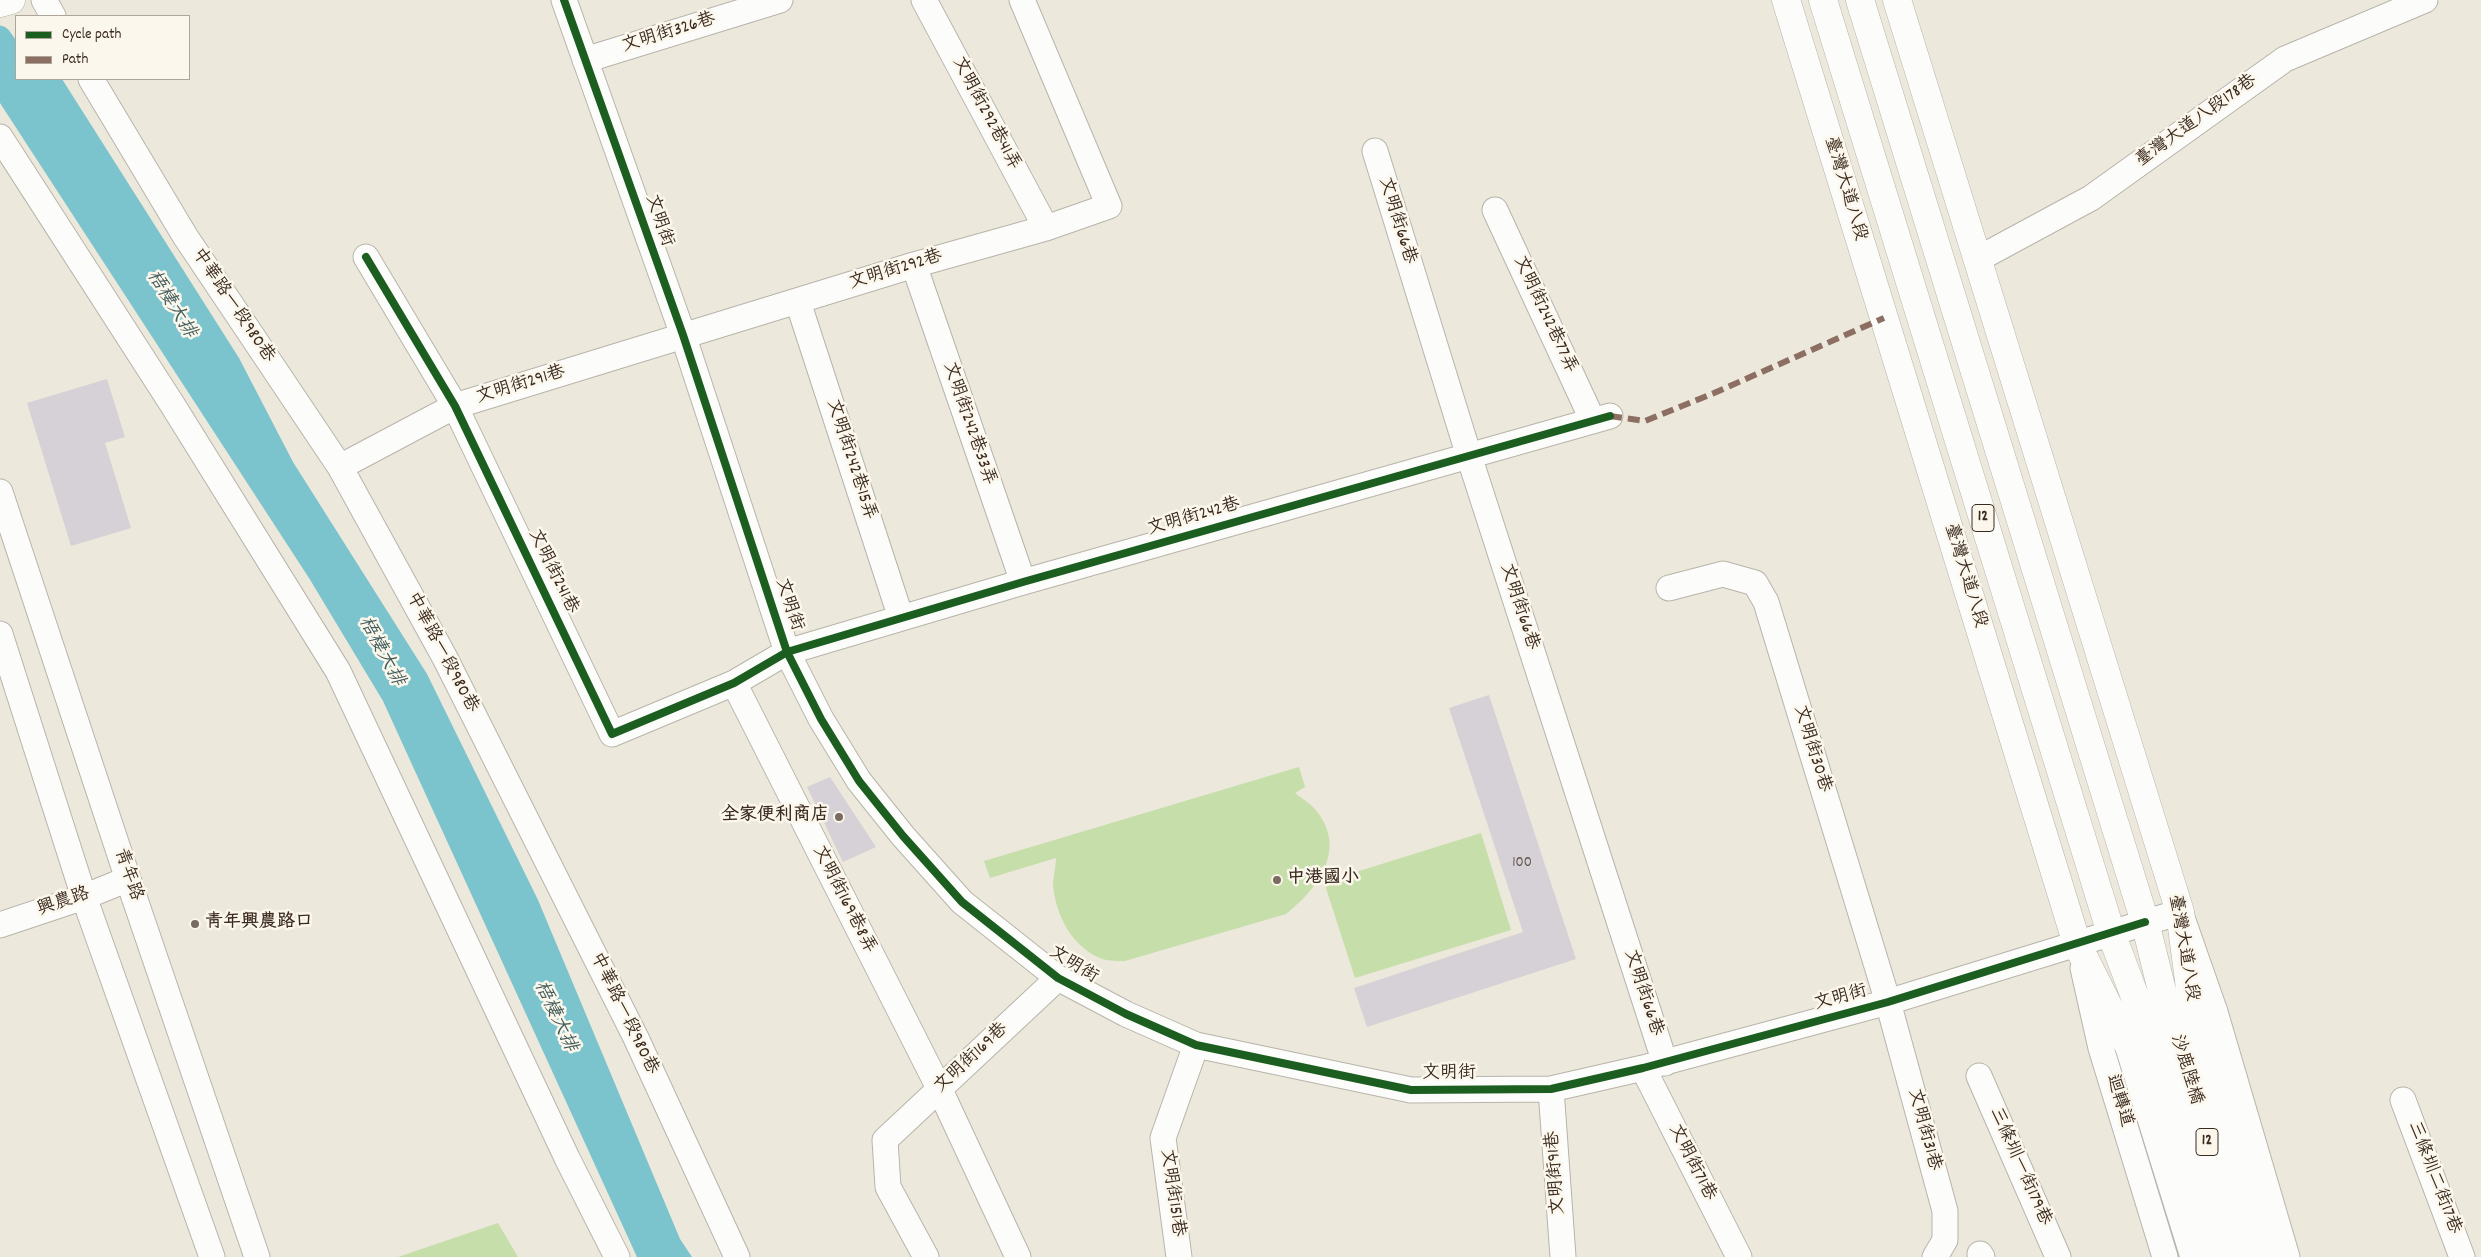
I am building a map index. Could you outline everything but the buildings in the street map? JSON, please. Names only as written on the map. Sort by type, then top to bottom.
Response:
[{"type":"main road","name":"臺灣大道八段","points":[[1786,0],[2077,944],[2160,1030]]},
{"type":"main road","name":"臺灣大道八段","points":[[1824,0],[2111,933],[2160,1030]]},
{"type":"main road","name":"臺灣大道八段","points":[[1860,0],[2145,922],[2160,1030]]},
{"type":"main road","name":"臺灣大道八段","points":[[1897,0],[2180,912],[2160,1030]]},
{"type":"main road","name":"沙鹿陸橋","points":[[2160,1030],[2218,1257]]},
{"type":"main road","name":"沙鹿陸橋","points":[[2160,1030],[2243,1257]]},
{"type":"street","points":[[44,0],[52,15]]},
{"type":"street","name":"文明街","points":[[564,0],[683,335],[787,652],[821,719],[859,781],[903,836],[962,902],[1058,978],[1126,1014],[1196,1045],[1412,1090],[1551,1089],[1654,1066],[1888,1002],[2180,912]]},
{"type":"street","name":"文明街326巷","points":[[586,60],[780,0]]},
{"type":"street","name":"文明街292巷41弄","points":[[924,0],[1046,228]]},
{"type":"street","name":"文明街292巷","points":[[683,335],[798,302],[914,265],[1046,228],[1109,206],[1022,0]]},
{"type":"street","name":"臺灣大道八段178巷","points":[[1978,260],[2091,198],[2285,59],[2425,0]]},
{"type":"street","name":"中華路一段980巷","points":[[92,80],[185,236],[340,467],[445,658],[632,1029],[737,1257]]},
{"type":"street","points":[[0,137],[172,404],[338,670],[567,1158],[617,1257]]},
{"type":"street","name":"文明街66巷","points":[[1374,151],[1469,456],[1654,1066]]},
{"type":"street","name":"文明街242巷77弄","points":[[1495,210],[1602,418]]},
{"type":"street","name":"文明街241巷","points":[[366,257],[455,406],[612,734],[734,683],[787,652]]},
{"type":"street","name":"文明街242巷33弄","points":[[914,265],[1023,582]]},
{"type":"street","name":"文明街242巷15弄","points":[[798,302],[902,618]]},
{"type":"street","name":"文明街291巷","points":[[340,467],[455,406],[683,335]]},
{"type":"street","name":"文明街242巷","points":[[787,652],[1023,582],[1602,418]]},
{"type":"street","name":"青年路","points":[[0,492],[128,879],[257,1257]]},
{"type":"street","name":"文明街30巷","points":[[1669,588],[1722,574],[1755,583],[1766,602],[1888,1002]]},
{"type":"street","points":[[0,634],[84,897],[212,1257]]},
{"type":"street","name":"文明街169巷8弄","points":[[734,683],[940,1090],[1018,1257]]},
{"type":"street","name":"興農路","points":[[0,925],[84,897],[128,879]]},
{"type":"street","points":[[2180,912],[2216,1012],[2287,1257]]},
{"type":"street","name":"迴轉道","points":[[2077,944],[2101,1048],[2166,1257]]},
{"type":"street","name":"文明街169巷","points":[[926,1257],[888,1188],[885,1140],[1058,978]]},
{"type":"street","name":"文明街31巷","points":[[1888,1002],[1945,1211],[1945,1240],[1935,1257]]},
{"type":"street","points":[[2160,1030],[2193,1257]]},
{"type":"street","points":[[2160,1030],[2267,1257]]},
{"type":"street","name":"文明街151巷","points":[[1179,1257],[1163,1138],[1196,1045]]},
{"type":"street","name":"文明街71巷","points":[[1654,1066],[1739,1257]]},
{"type":"street","name":"三條圳一街179巷","points":[[1979,1076],[2058,1257]]},
{"type":"street","name":"文明街91巷","points":[[1551,1089],[1563,1257]]},
{"type":"street","name":"三條圳二街17巷","points":[[2403,1100],[2462,1257]]},
{"type":"green space","points":[[1299,767],[1305,787],[1295,793],[1313,807],[1324,822],[1329,836],[1329,851],[1326,865],[1319,879],[1310,891],[1286,914],[1125,961],[1105,960],[1091,954],[1082,947],[1067,929],[1062,919],[1053,885],[1056,858],[990,878],[984,861]]},
{"type":"green space","points":[[1481,833],[1511,930],[1355,978],[1324,882]]},
{"type":"green space","points":[[498,1223],[518,1257],[398,1257]]},
{"type":"water","points":[[15,42],[15,80],[63,80],[239,358],[293,462],[427,674],[538,900],[680,1239],[692,1257],[637,1257],[383,701],[309,578],[0,103],[0,48]]},
{"type":"waterway","name":"梧棲大排","points":[[0,36],[15,57]]},
{"type":"marked path","points":[[1610,416],[1645,421],[1714,393],[1884,318]]},
{"type":"cycle path","points":[[564,0],[683,335],[787,652],[821,719],[859,781],[903,836],[962,902],[1058,978],[1126,1014],[1196,1045],[1411,1090],[1551,1089],[1643,1068],[1888,1002],[2145,922]]},
{"type":"cycle path","points":[[366,257],[455,406],[612,734],[734,683],[787,652],[1023,582],[1610,416]]},
{"type":"place","name":"全家便利商店","points":[[839,817]]},
{"type":"place","name":"中港國小","points":[[1277,880]]},
{"type":"place","name":"青年興農路口","points":[[195,924]]}]
